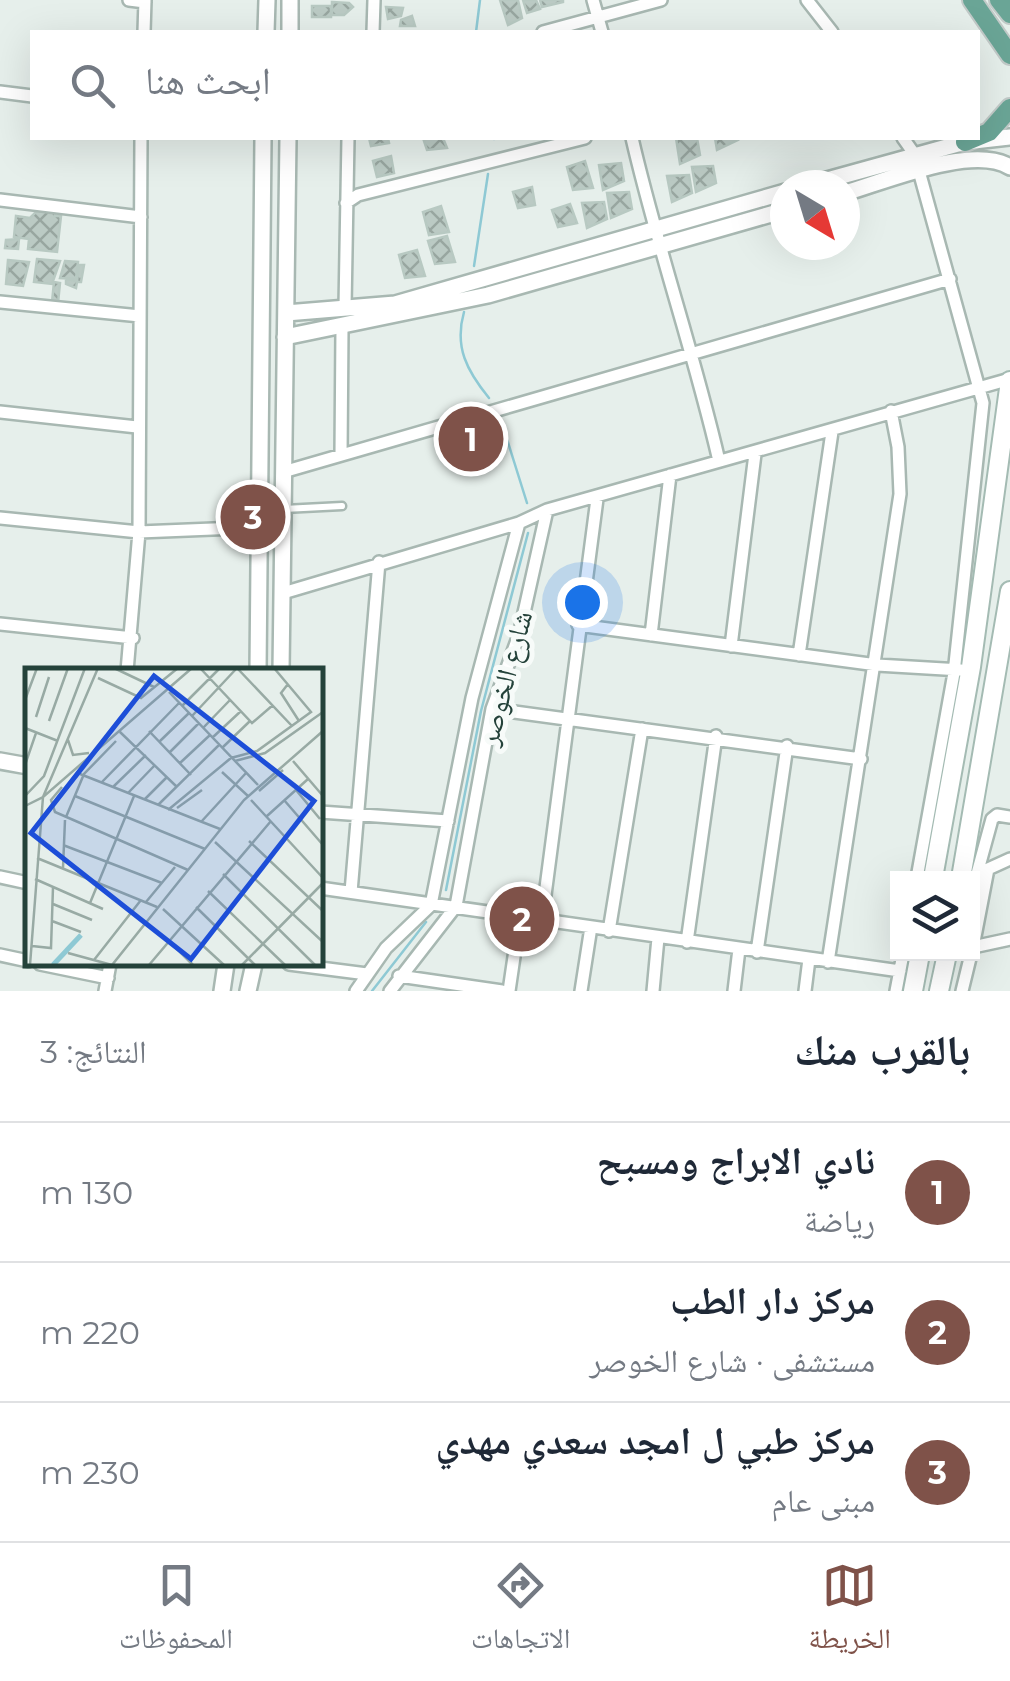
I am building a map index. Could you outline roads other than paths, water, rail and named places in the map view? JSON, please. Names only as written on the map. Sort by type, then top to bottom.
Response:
[{"type":"main road","points":[[972,0],[1010,54]]},
{"type":"main road","points":[[1000,0],[1010,14]]},
{"type":"main road","points":[[980,136],[990,132],[1010,108]]},
{"type":"main road","points":[[965,142],[970,140]]},
{"type":"main road","points":[[934,871],[962,670],[1010,380]]},
{"type":"main road","points":[[961,871],[1000,673],[1010,591]]},
{"type":"main road","points":[[962,670],[1000,673]]},
{"type":"main road","points":[[912,991],[918,961]]},
{"type":"main road","points":[[939,991],[945,961]]},
{"type":"street","points":[[129,0],[145,1],[144,30]]},
{"type":"street","points":[[266,30],[267,0]]},
{"type":"street","points":[[290,0],[290,30]]},
{"type":"street","points":[[374,0],[374,30]]},
{"type":"street","points":[[593,0],[601,26]]},
{"type":"street","points":[[562,30],[601,26],[661,0]]},
{"type":"street","points":[[807,0],[830,30]]},
{"type":"street","points":[[0,92],[30,96]]},
{"type":"street","points":[[860,187],[965,142],[1010,136]]},
{"type":"street","points":[[128,668],[139,532],[141,140]]},
{"type":"street","points":[[258,668],[264,140]]},
{"type":"street","points":[[280,668],[288,140]]},
{"type":"street","points":[[345,307],[348,140]]},
{"type":"street","points":[[346,203],[358,195],[577,140]]},
{"type":"street","points":[[632,140],[652,229],[694,354],[719,461]]},
{"type":"street","points":[[904,140],[917,163],[982,387],[983,410],[962,670],[919,871]]},
{"type":"street","points":[[860,175],[917,163],[981,158],[1010,167]]},
{"type":"street","points":[[286,313],[395,304],[770,196]]},
{"type":"street","points":[[0,200],[141,216]]},
{"type":"street","points":[[285,338],[488,295],[770,214]]},
{"type":"street","points":[[283,472],[950,279]]},
{"type":"street","points":[[0,302],[140,316]]},
{"type":"street","points":[[341,455],[342,328]]},
{"type":"street","points":[[283,593],[519,523],[547,510],[1010,380]]},
{"type":"street","points":[[828,962],[877,665],[900,494],[898,447],[890,411]]},
{"type":"street","points":[[0,412],[137,427]]},
{"type":"street","points":[[799,655],[832,432]]},
{"type":"street","points":[[731,646],[755,454]]},
{"type":"street","points":[[652,635],[670,474]]},
{"type":"street","points":[[542,918],[597,499]]},
{"type":"street","name":"شارع الخوصر","points":[[456,906],[492,709],[519,635],[547,510]]},
{"type":"street","points":[[0,518],[139,532],[262,526]]},
{"type":"street","points":[[356,991],[386,948],[431,905],[472,698],[519,523]]},
{"type":"street","points":[[351,892],[379,562]]},
{"type":"street","points":[[0,624],[133,638]]},
{"type":"street","points":[[578,625],[877,665],[962,670]]},
{"type":"street","points":[[492,709],[716,736],[861,759]]},
{"type":"street","points":[[609,931],[642,729]]},
{"type":"street","points":[[687,942],[716,736]]},
{"type":"street","points":[[758,952],[787,746]]},
{"type":"street","points":[[0,761],[25,765]]},
{"type":"street","points":[[322,812],[448,821]]},
{"type":"street","points":[[978,871],[992,819],[1010,817]]},
{"type":"street","points":[[1010,858],[989,866],[972,947],[1010,939]]},
{"type":"street","points":[[0,877],[25,881]]},
{"type":"street","points":[[322,888],[900,971]]},
{"type":"street","points":[[390,991],[456,906]]},
{"type":"street","points":[[399,976],[506,991],[520,916]]},
{"type":"street","points":[[581,991],[591,927]]},
{"type":"street","points":[[653,991],[658,938]]},
{"type":"street","points":[[734,991],[740,950]]},
{"type":"street","points":[[0,955],[25,960]]},
{"type":"street","points":[[805,991],[808,959]]},
{"type":"street","points":[[896,991],[902,961]]},
{"type":"street","points":[[962,991],[969,961]]},
{"type":"street","points":[[47,966],[106,984]]},
{"type":"street","points":[[222,991],[226,966]]},
{"type":"street","points":[[248,991],[254,966]]},
{"type":"street","points":[[304,966],[368,974]]},
{"type":"lane","points":[[283,509],[342,506]]},
{"type":"waterway","points":[[476,30],[480,0]]},
{"type":"waterway","points":[[474,266],[488,174]]},
{"type":"waterway","points":[[464,312],[464,358],[489,398]]},
{"type":"waterway","points":[[501,420],[527,503]]},
{"type":"waterway","points":[[446,890],[481,711],[528,533]]},
{"type":"waterway","points":[[372,991],[426,922]]},
{"type":"place","name":"نادي الابراج ومسبح","points":[[471,439]]},
{"type":"place","name":"مركز طبي ل امجد سعدي مهدي","points":[[253,517]]},
{"type":"place","name":"مركز دار الطب","points":[[522,919]]}]
